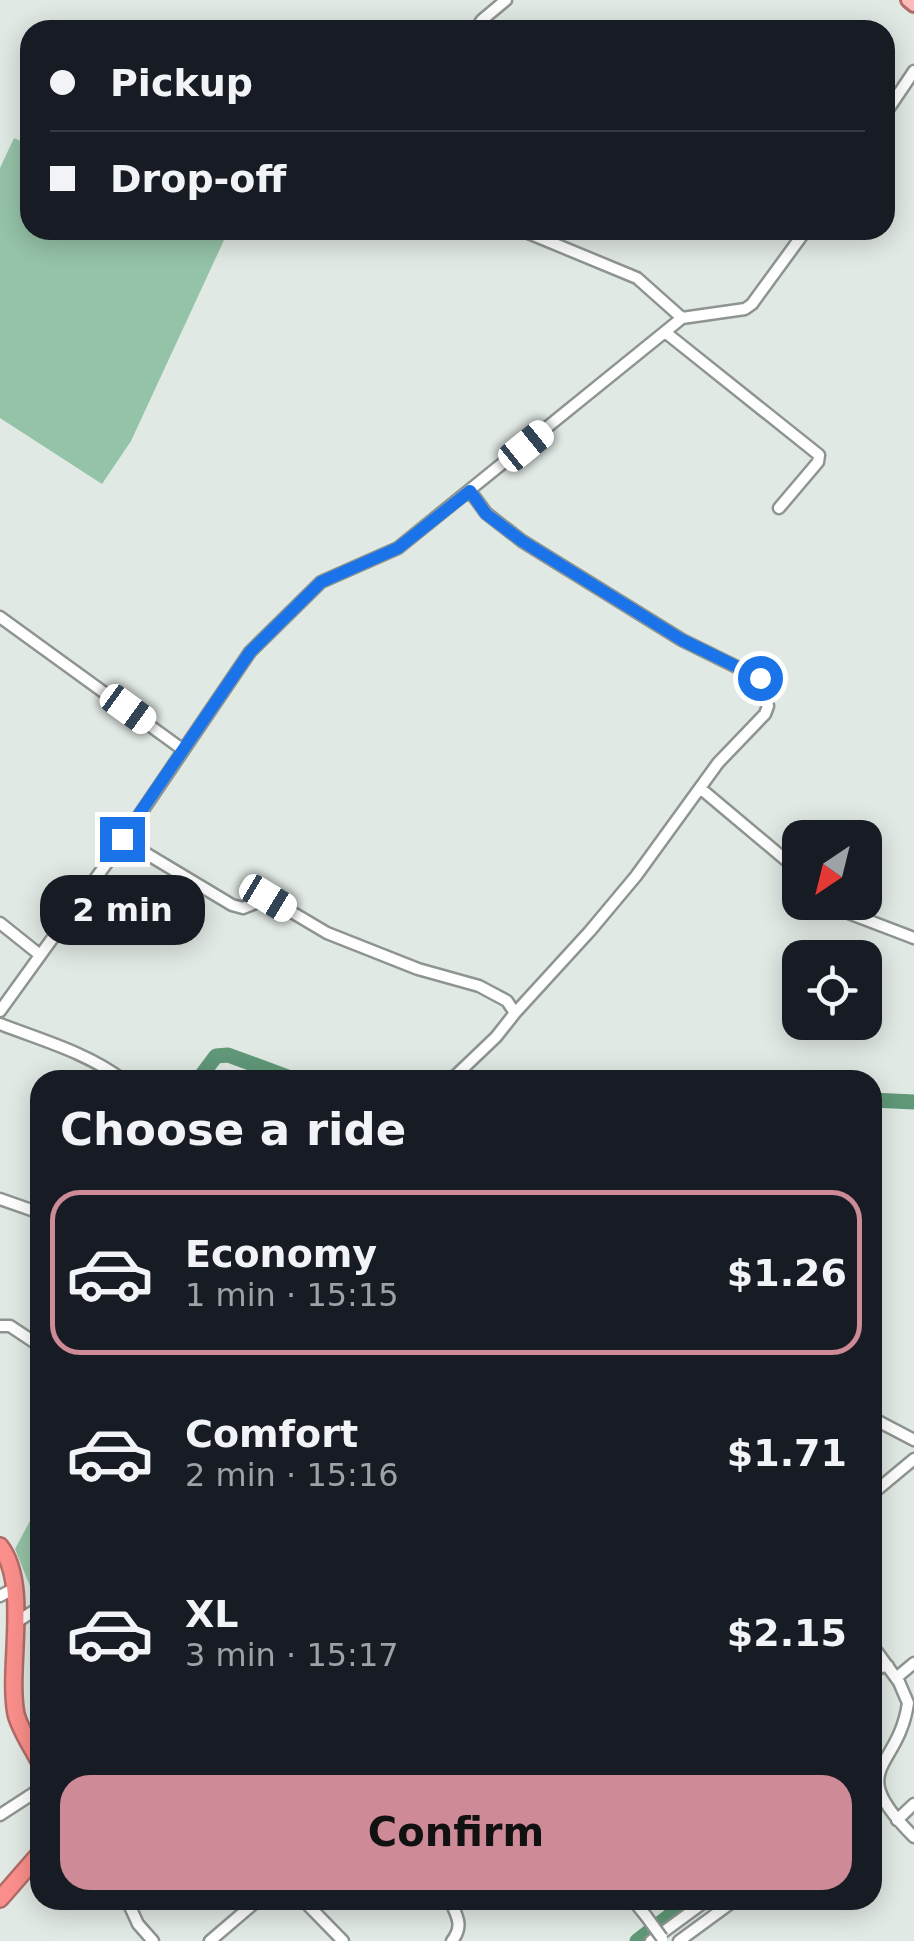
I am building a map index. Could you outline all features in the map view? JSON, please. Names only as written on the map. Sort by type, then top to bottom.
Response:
[{"type":"highway","points":[[0,1546],[14,1624],[6,1690],[30,1743]]},
{"type":"highway","points":[[0,1899],[30,1865]]},
{"type":"main road","points":[[908,0],[914,6]]},
{"type":"street","points":[[482,20],[506,0]]},
{"type":"street","points":[[895,99],[914,71]]},
{"type":"street","points":[[544,240],[637,278],[682,318]]},
{"type":"street","points":[[0,1011],[250,652],[321,582],[398,548],[682,318],[746,309],[798,240]]},
{"type":"street","points":[[666,332],[819,454],[818,462],[778,508]]},
{"type":"street","points":[[461,1070],[602,918],[718,763],[765,714],[768,706],[764,683],[682,640],[522,541],[486,514],[470,491]]},
{"type":"street","points":[[0,616],[182,749]]},
{"type":"street","points":[[700,788],[782,857]]},
{"type":"street","points":[[122,839],[232,906],[243,908],[268,898],[326,933],[418,969],[478,986],[506,1001],[515,1013]]},
{"type":"street","points":[[866,920],[914,938]]},
{"type":"street","points":[[0,923],[40,955]]},
{"type":"street","points":[[0,1024],[105,1070]]},
{"type":"street","points":[[0,1199],[30,1209]]},
{"type":"street","points":[[0,1326],[10,1326],[30,1339]]},
{"type":"street","points":[[882,1423],[914,1440]]},
{"type":"street","points":[[882,1486],[914,1459]]},
{"type":"street","points":[[14,1624],[30,1614]]},
{"type":"street","points":[[882,1658],[896,1678],[908,1709],[882,1763]]},
{"type":"street","points":[[896,1678],[914,1663]]},
{"type":"street","points":[[882,1667],[888,1666]]},
{"type":"street","points":[[0,1815],[30,1796]]},
{"type":"street","points":[[882,1797],[914,1837]]},
{"type":"street","points":[[897,1820],[914,1804]]},
{"type":"street","points":[[132,1910],[153,1941]]},
{"type":"street","points":[[210,1941],[246,1910]]},
{"type":"street","points":[[313,1910],[343,1941]]},
{"type":"street","points":[[452,1941],[460,1921],[455,1910]]},
{"type":"street","points":[[641,1910],[659,1940],[695,1910]]},
{"type":"street","points":[[679,1941],[721,1910]]},
{"type":"green space","points":[[14,138],[20,141],[20,240],[224,240],[131,441],[102,484],[0,418],[0,168]]},
{"type":"green space","points":[[30,1521],[30,1586],[15,1549]]},
{"type":"waterway","points":[[206,1070],[216,1056],[228,1055],[269,1070]]},
{"type":"waterway","points":[[882,1100],[914,1102]]},
{"type":"waterway","points":[[637,1941],[677,1910]]},
{"type":"route","points":[[122,839],[250,652],[321,582],[398,548],[470,491],[486,514],[522,541],[682,640],[760,678]]}]
